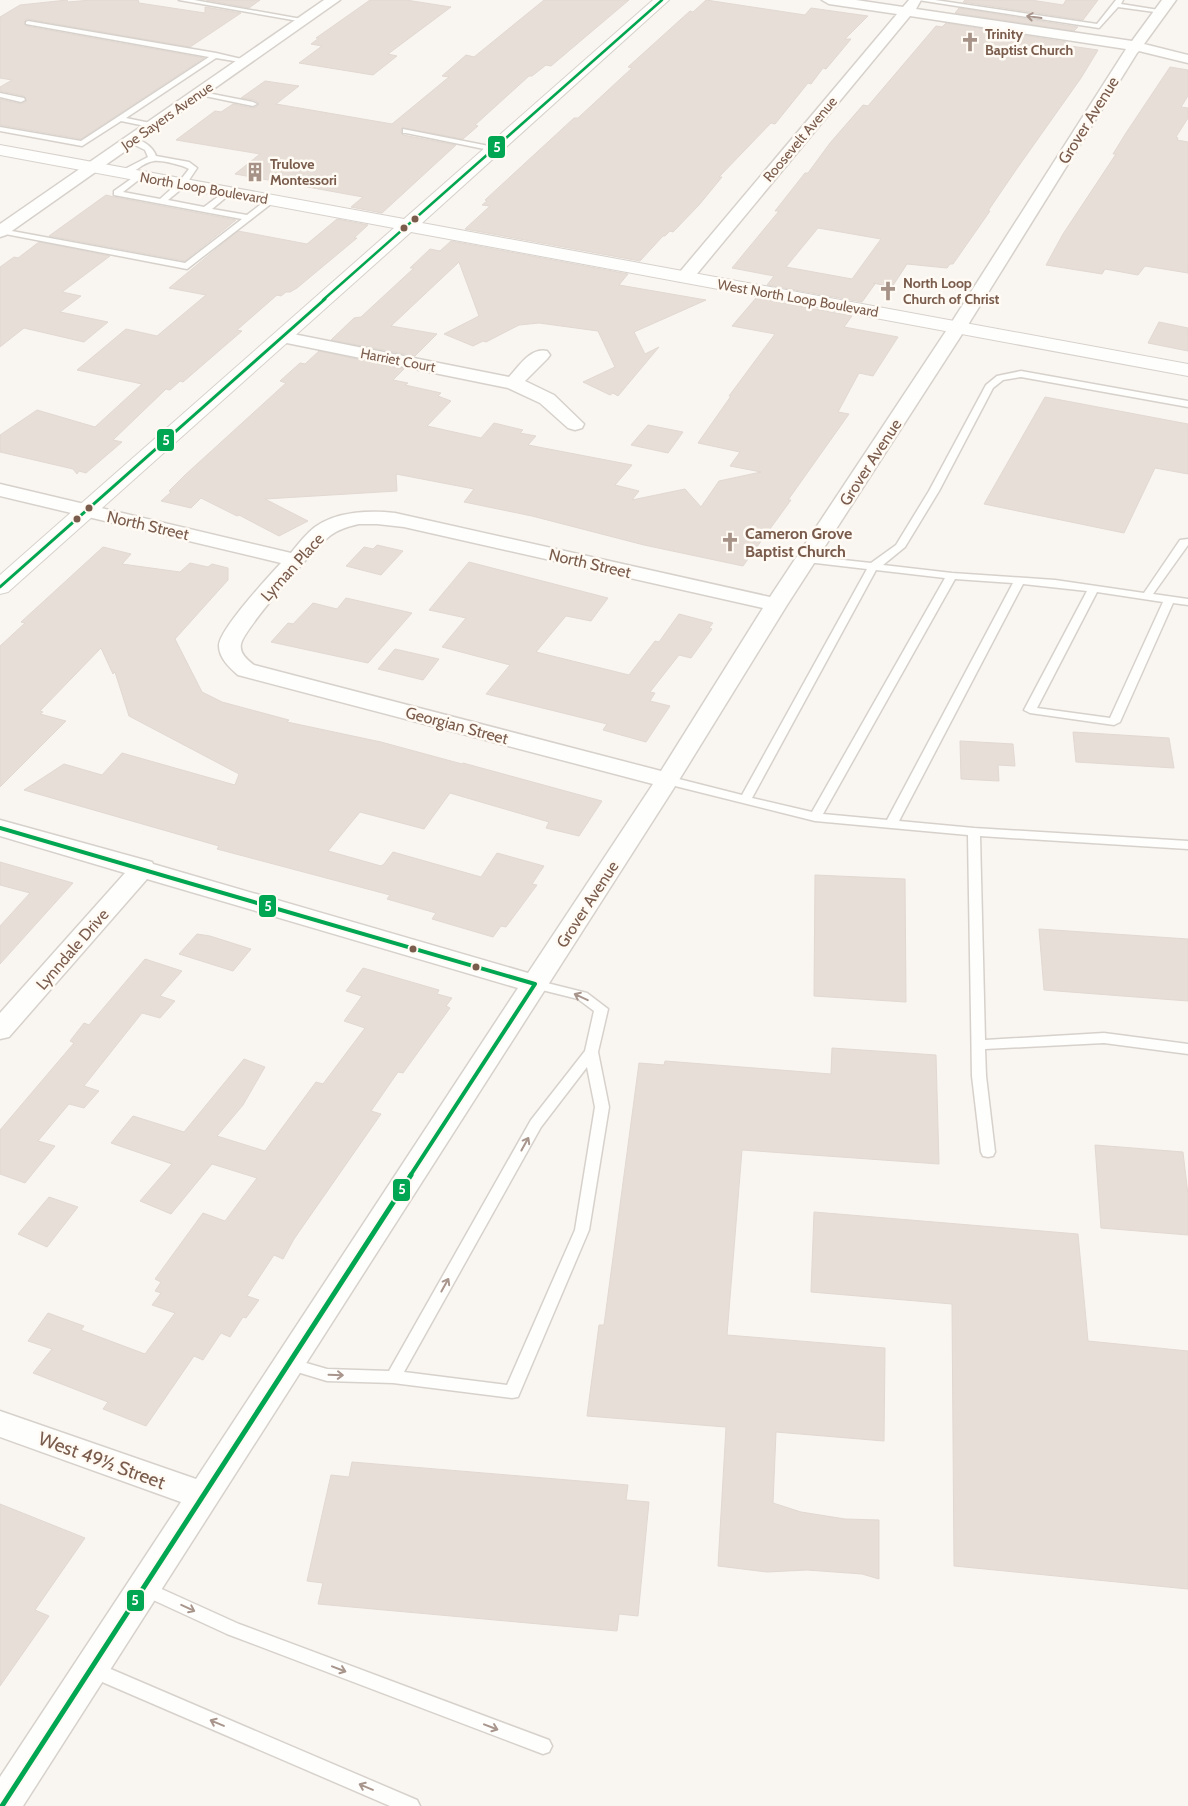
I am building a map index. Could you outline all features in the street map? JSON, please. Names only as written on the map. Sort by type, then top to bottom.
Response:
[{"type":"street","name":"Joe Sayers Avenue","points":[[1,231],[333,0]]},
{"type":"street","points":[[0,587],[662,0]]},
{"type":"street","points":[[829,0],[911,6],[1135,46],[1188,59]]},
{"type":"street","name":"Roosevelt Avenue","points":[[685,277],[911,6]]},
{"type":"street","name":"Grover Avenue","points":[[2,1806],[667,780],[776,606],[958,328],[1135,46],[1165,6]]},
{"type":"street","name":"North Loop Boulevard","points":[[0,150],[408,225]]},
{"type":"street","name":"West North Loop Boulevard","points":[[408,225],[1188,370]]},
{"type":"street","name":"Harriet Court","points":[[282,337],[513,383],[534,390],[550,399],[575,424]]},
{"type":"street","points":[[513,383],[541,355]]},
{"type":"street","name":"North Street","points":[[0,490],[296,560]]},
{"type":"street","name":"Lyman Place","points":[[246,670],[232,656],[230,642],[234,634],[296,560],[324,531],[348,520],[376,517],[404,520]]},
{"type":"street","name":"North Street","points":[[404,520],[776,606]]},
{"type":"street","name":"Georgian Street","points":[[246,670],[667,780]]},
{"type":"street","points":[[0,828],[143,868],[535,984]]},
{"type":"street","name":"Lynndale Drive","points":[[0,1030],[143,868]]},
{"type":"street","name":"West 49½ Street","points":[[0,1424],[204,1496]]},
{"type":"lane","points":[[182,0],[304,20]]},
{"type":"lane","points":[[921,0],[1100,26],[1118,2],[1165,6]]},
{"type":"lane","points":[[28,23],[246,61]]},
{"type":"lane","points":[[0,128],[82,144],[216,55]]},
{"type":"lane","points":[[200,93],[253,104]]},
{"type":"lane","points":[[0,95],[21,100]]},
{"type":"lane","points":[[120,119],[152,126]]},
{"type":"lane","points":[[406,131],[494,149]]},
{"type":"lane","points":[[132,140],[148,148],[152,153],[152,158]]},
{"type":"lane","points":[[162,201],[182,184],[193,168],[186,164],[152,158],[131,174],[117,192],[206,210],[249,218]]},
{"type":"lane","points":[[206,210],[227,192]]},
{"type":"lane","points":[[1,231],[188,266],[272,200]]},
{"type":"lane","points":[[745,800],[873,567],[900,547],[934,491],[989,387],[1000,378],[1021,374],[1188,404]]},
{"type":"lane","points":[[1146,597],[1184,542],[1188,542]]},
{"type":"lane","points":[[807,559],[952,576],[1055,583],[1188,602]]},
{"type":"lane","points":[[815,817],[952,576]]},
{"type":"lane","points":[[891,824],[1020,580]]},
{"type":"lane","points":[[1093,589],[1030,710],[1114,722],[1169,600]]},
{"type":"lane","points":[[667,780],[815,817],[974,832],[1188,845]]},
{"type":"lane","points":[[974,832],[979,1076],[988,1152]]},
{"type":"lane","points":[[393,1377],[536,1124],[591,1052],[601,1009],[582,996],[535,984]]},
{"type":"lane","points":[[978,1045],[1104,1038],[1188,1050]]},
{"type":"lane","points":[[289,1364],[327,1375],[393,1377],[512,1392],[582,1230],[602,1107],[591,1052]]},
{"type":"lane","points":[[144,1588],[233,1629],[544,1746]]},
{"type":"lane","points":[[92,1669],[411,1806]]},
{"type":"building","points":[[67,0],[68,2],[138,0],[139,3],[205,13],[205,7],[241,13],[190,47],[27,19],[24,22],[26,26],[204,58],[81,139],[0,125],[0,99],[21,104],[27,101],[24,96],[0,91],[0,87],[12,80],[0,78],[0,17],[20,5]]},
{"type":"building","points":[[206,0],[260,0],[249,8]]},
{"type":"building","points":[[370,0],[406,0],[451,7],[388,54],[397,56],[373,75],[299,63],[322,46],[311,44],[319,38],[316,38]]},
{"type":"building","points":[[544,0],[629,0],[551,66],[546,65],[532,76],[529,76],[475,125],[478,126],[463,139],[402,128],[401,133],[403,135],[456,145],[382,213],[351,207],[363,197],[235,174],[260,154],[176,140],[215,111],[221,112],[233,104],[253,108],[258,106],[259,103],[254,100],[241,98],[265,81],[299,86],[276,104],[392,124],[449,77],[442,76],[466,55],[474,57]]},
{"type":"building","points":[[706,0],[805,15],[811,8],[868,16],[845,39],[851,39],[826,69],[823,68],[811,84],[808,83],[775,124],[771,123],[719,177],[722,177],[699,205],[673,232],[670,231],[663,236],[640,261],[465,229],[490,206],[482,205],[487,201],[485,200],[574,118],[578,118],[632,68],[628,67],[690,11],[693,12]]},
{"type":"building","points":[[965,0],[1031,0],[1063,5],[1066,0],[1098,0],[1083,20],[963,2]]},
{"type":"building","points":[[959,8],[1078,27],[1074,31],[955,13]]},
{"type":"building","points":[[946,23],[1066,42],[1063,45],[1098,50],[1081,78],[953,264],[950,264],[947,268],[907,264],[892,287],[873,283],[875,284],[862,302],[767,285],[774,276],[732,268],[779,211],[775,211],[805,173],[808,173],[830,143],[863,105],[868,106],[936,26],[942,27]],"holes":[[[818,228],[881,239],[852,279],[786,267]]]},
{"type":"building","points":[[1170,67],[1188,70],[1188,96],[1181,107],[1188,108],[1188,118],[1176,137],[1178,138],[1177,140],[1188,142],[1188,273],[1145,266],[1138,275],[1105,269],[1102,274],[1046,265],[1063,234],[1116,154],[1113,154],[1126,133]]},
{"type":"building","points":[[106,195],[236,220],[185,261],[49,236]]},
{"type":"building","points":[[337,219],[368,225],[354,238],[357,238],[297,288],[281,296],[277,295],[237,330],[242,331],[183,382],[180,381],[170,390],[166,389],[113,440],[122,442],[86,473],[79,471],[77,474],[73,469],[0,452],[0,435],[37,410],[95,427],[142,384],[77,370],[126,329],[157,336],[206,295],[169,288],[238,231],[307,244]]},
{"type":"building","points":[[451,241],[628,274],[619,285],[706,300],[634,332],[645,354],[659,347],[618,396],[613,393],[610,395],[583,382],[615,367],[598,331],[539,323],[519,325],[486,342],[483,341],[473,346],[444,334],[479,316],[459,262],[391,326],[437,334],[415,356],[331,340],[354,318],[361,317],[414,268],[410,268],[430,249],[440,251]]},
{"type":"building","points":[[39,242],[110,256],[62,292],[81,296],[60,312],[108,322],[84,342],[24,328],[0,347],[0,267],[14,257],[18,258]]},
{"type":"building","points":[[756,298],[852,316],[844,327],[898,337],[873,376],[859,373],[838,412],[849,414],[788,500],[791,500],[743,566],[644,545],[532,516],[464,502],[474,489],[396,474],[397,491],[265,499],[308,521],[279,536],[201,498],[191,508],[161,501],[185,475],[286,383],[280,381],[300,363],[305,364],[319,351],[404,369],[393,380],[408,383],[405,385],[441,393],[438,396],[451,401],[427,426],[481,438],[494,423],[523,430],[520,433],[536,436],[528,445],[632,465],[615,485],[639,491],[632,500],[685,489],[701,507],[719,481],[761,472],[730,466],[740,452],[698,443],[731,396],[729,396],[775,334],[732,326]]},
{"type":"building","points":[[1159,322],[1188,328],[1188,351],[1148,343]]},
{"type":"building","points":[[1045,397],[1188,424],[1188,474],[1155,468],[1124,533],[984,504]]},
{"type":"building","points":[[648,425],[683,432],[668,453],[631,445]]},
{"type":"building","points":[[377,545],[403,551],[381,575],[346,566],[364,547],[373,549]]},
{"type":"building","points":[[103,547],[131,554],[122,564],[180,572],[190,563],[208,567],[212,564],[228,568],[228,580],[175,639],[202,692],[222,702],[289,720],[287,722],[381,742],[602,801],[579,836],[546,828],[549,822],[450,793],[424,829],[360,812],[328,851],[381,866],[393,852],[481,877],[497,853],[544,866],[532,884],[537,885],[506,927],[501,926],[493,937],[432,919],[436,913],[387,899],[390,895],[217,849],[219,846],[24,790],[64,764],[102,775],[122,753],[235,785],[239,774],[129,716],[115,672],[113,674],[101,648],[40,711],[43,712],[40,714],[66,721],[0,787],[0,646],[25,623],[21,622]]},
{"type":"building","points":[[469,562],[608,598],[591,621],[566,616],[536,652],[629,675],[655,641],[659,642],[679,614],[713,623],[709,628],[712,629],[691,658],[679,655],[650,692],[655,693],[650,701],[670,706],[646,742],[603,730],[607,724],[486,694],[510,665],[442,647],[466,618],[429,610]]},
{"type":"building","points":[[346,598],[412,613],[368,663],[271,642],[288,623],[293,624],[313,603],[337,609]]},
{"type":"building","points":[[395,649],[439,659],[423,680],[378,669]]},
{"type":"building","points":[[1073,732],[1169,738],[1174,768],[1076,762]]},
{"type":"building","points":[[960,741],[1013,744],[1015,766],[998,765],[999,781],[961,779]]},
{"type":"building","points":[[0,862],[73,883],[0,964],[0,926],[30,893],[0,885]]},
{"type":"building","points":[[815,875],[905,879],[906,1002],[814,996]]},
{"type":"building","points":[[1039,929],[1188,939],[1188,1001],[1044,990]]},
{"type":"building","points":[[197,934],[210,936],[251,949],[233,971],[179,954]]},
{"type":"building","points":[[145,959],[182,971],[160,996],[175,1001],[160,1018],[142,1013],[84,1086],[99,1091],[84,1108],[69,1104],[38,1141],[55,1146],[25,1183],[0,1174],[0,1130],[74,1043],[70,1041],[84,1023],[89,1025]]},
{"type":"building","points":[[363,968],[439,990],[437,994],[452,998],[446,1006],[450,1008],[403,1073],[398,1072],[371,1111],[381,1114],[294,1239],[283,1259],[274,1255],[247,1296],[259,1300],[246,1318],[243,1317],[230,1337],[221,1333],[203,1360],[194,1356],[146,1426],[103,1409],[108,1402],[33,1373],[52,1349],[28,1341],[48,1313],[84,1326],[81,1330],[145,1354],[175,1313],[152,1305],[161,1293],[155,1291],[161,1282],[155,1279],[203,1213],[225,1221],[257,1178],[212,1164],[171,1214],[140,1201],[172,1164],[111,1143],[133,1116],[184,1132],[244,1059],[265,1067],[243,1105],[217,1136],[265,1151],[316,1082],[323,1084],[365,1028],[344,1021],[362,996],[346,991]]},
{"type":"building","points":[[832,1048],[936,1055],[939,1164],[742,1150],[727,1335],[885,1348],[884,1441],[776,1432],[773,1503],[801,1512],[845,1519],[879,1520],[879,1579],[862,1574],[807,1570],[767,1572],[718,1566],[726,1427],[587,1416],[599,1325],[604,1325],[639,1063],[664,1065],[665,1061],[831,1074]]},
{"type":"building","points":[[1095,1145],[1183,1152],[1188,1195],[1188,1235],[1101,1228]]},
{"type":"building","points":[[49,1197],[78,1207],[47,1247],[18,1234]]},
{"type":"building","points":[[814,1212],[1078,1234],[1088,1341],[1188,1351],[1188,1589],[954,1566],[952,1304],[811,1292]]},
{"type":"building","points":[[352,1462],[628,1485],[626,1500],[649,1502],[638,1616],[619,1614],[617,1631],[318,1604],[323,1583],[307,1581],[331,1475],[349,1477]]},
{"type":"building","points":[[0,1504],[85,1538],[35,1610],[49,1616],[0,1686]]},
{"type":"transit line","name":"5","points":[[0,587],[662,0]]},
{"type":"transit line","name":"5","points":[[0,828],[535,984]]},
{"type":"transit line","name":"5","points":[[2,1806],[535,984]]},
{"type":"place","name":"Trinity Baptist Church","points":[[970,42]]},
{"type":"place","name":"Trulove Montessori","points":[[255,172]]},
{"type":"place","name":"North Loop Church of Christ","points":[[888,291]]},
{"type":"place","name":"Cameron Grove Baptist Church","points":[[730,542]]}]
